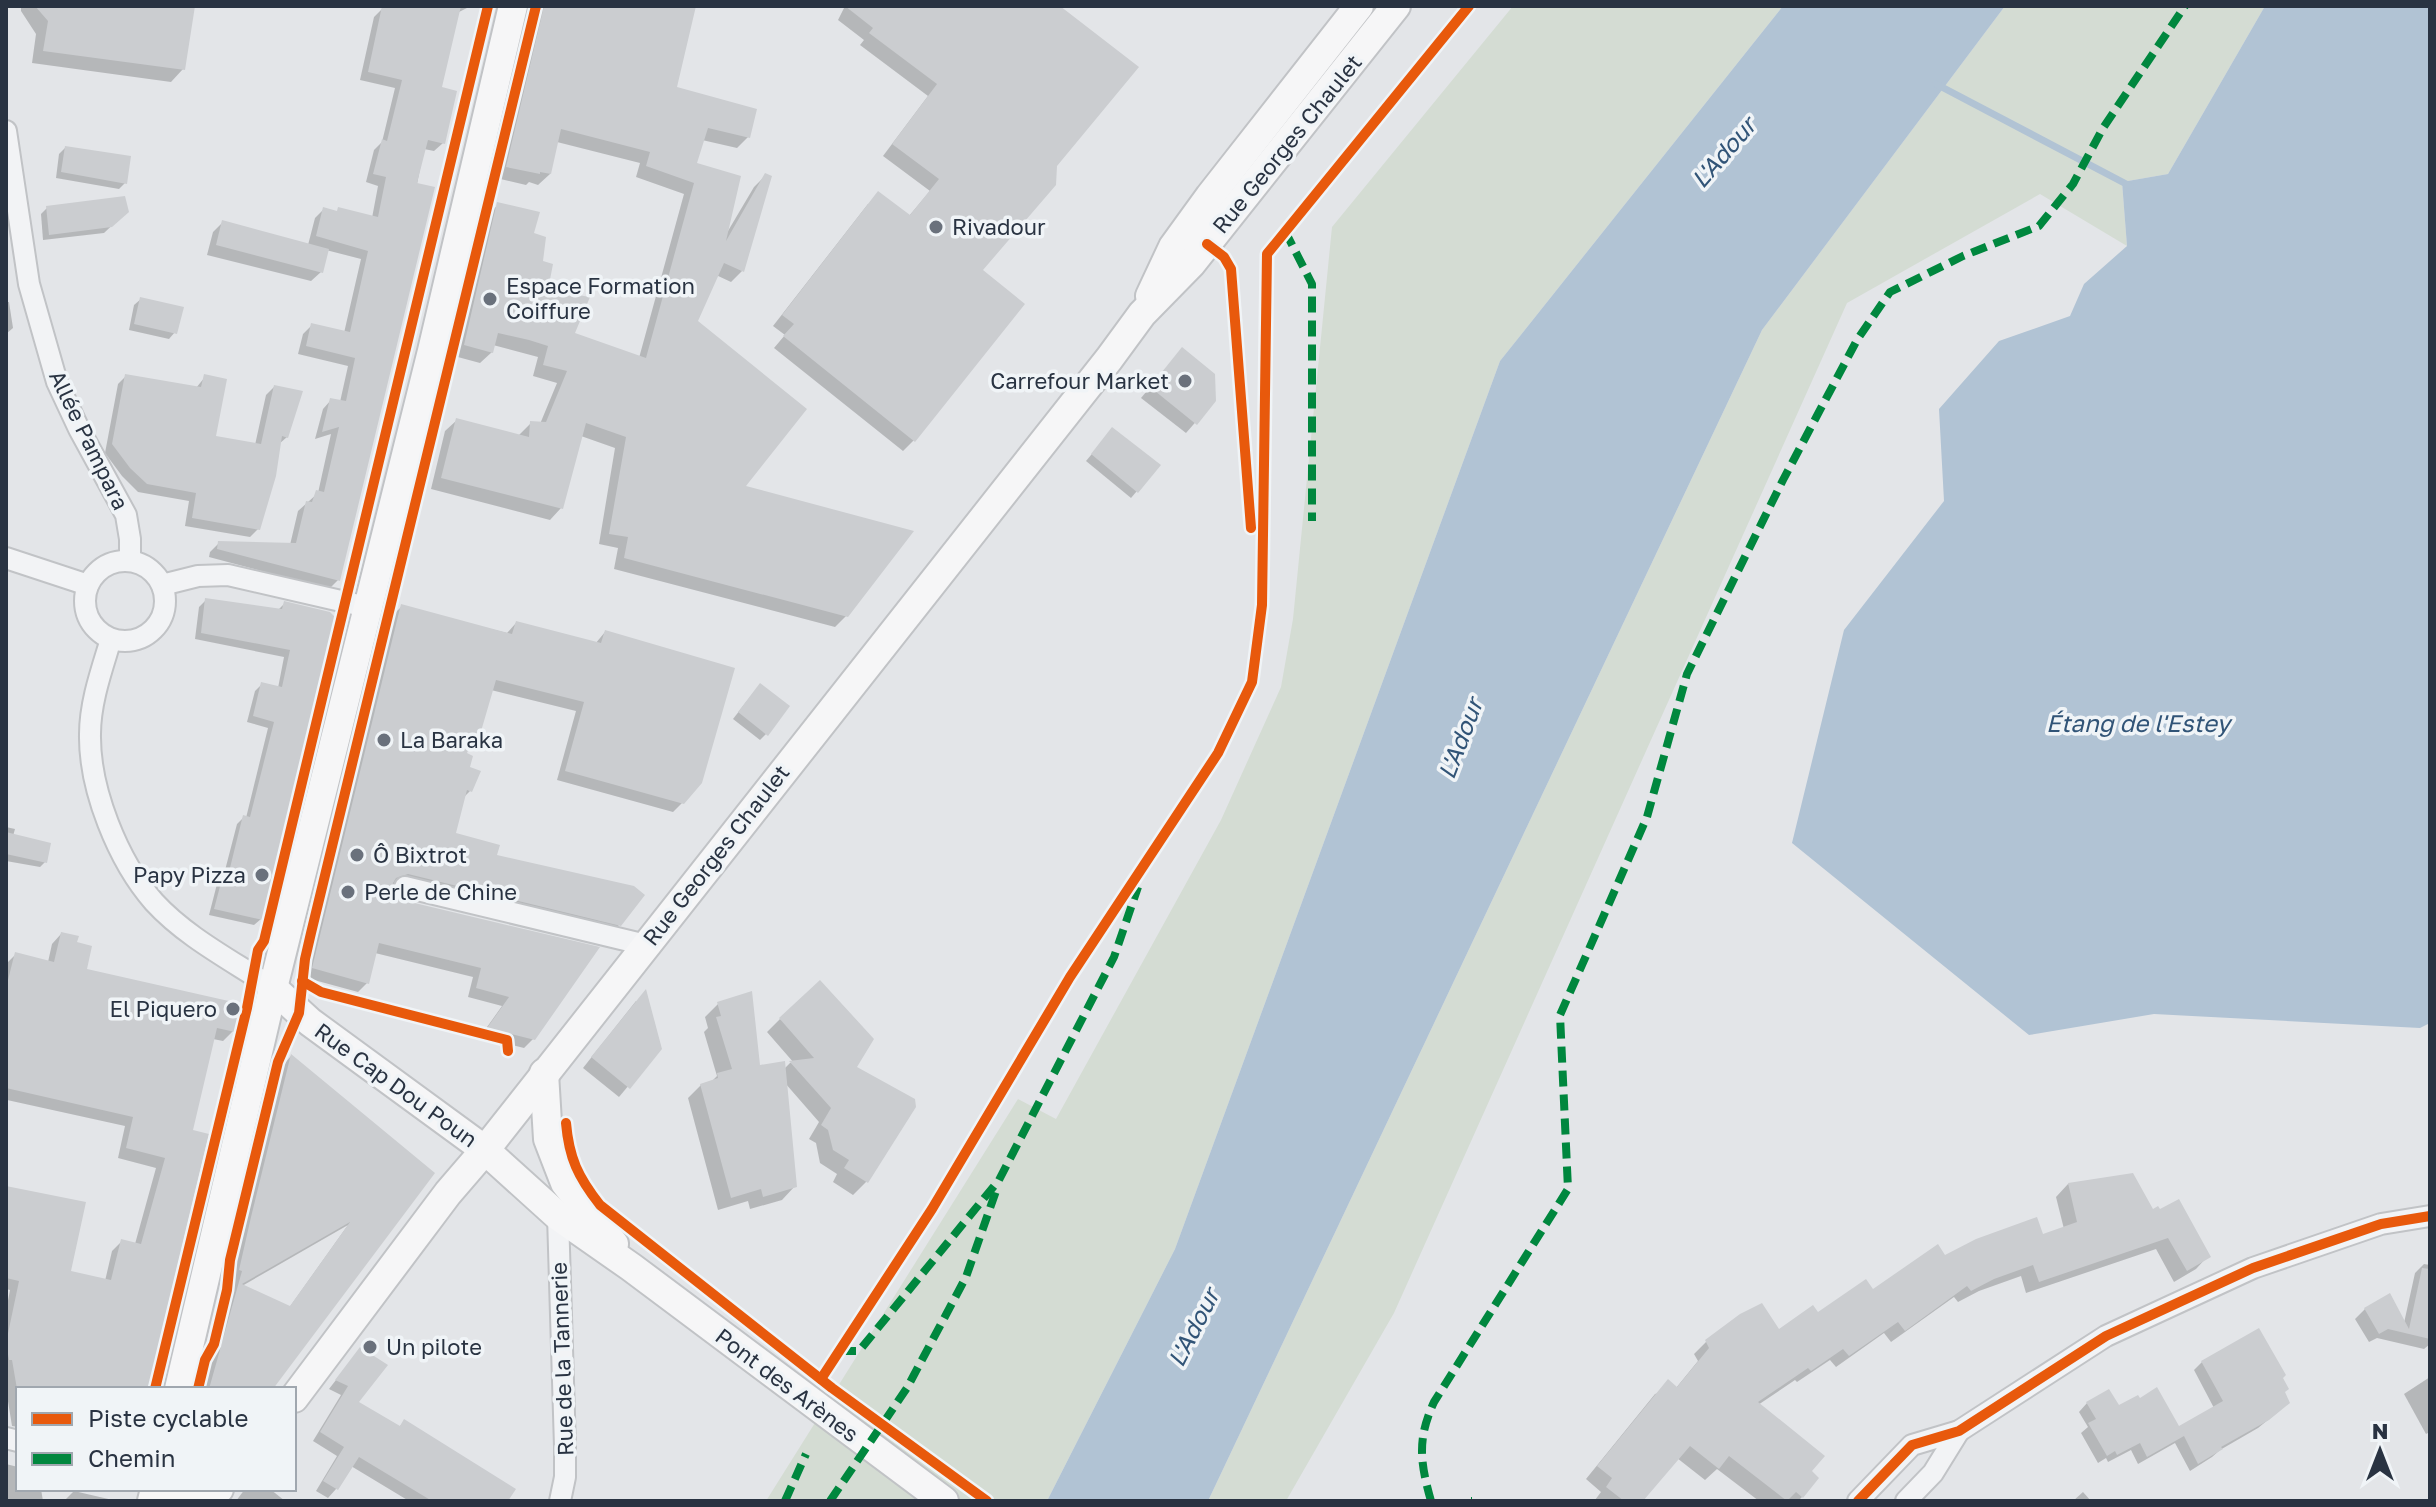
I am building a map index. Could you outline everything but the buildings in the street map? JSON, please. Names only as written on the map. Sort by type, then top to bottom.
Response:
[{"type":"main road","points":[[179,1387],[273,988],[432,351],[513,6]]},
{"type":"main road","name":"Rue Georges Chaulet","points":[[1142,314],[1173,247],[1359,6]]},
{"type":"main road","name":"Rue Georges Chaulet","points":[[296,1395],[453,1187],[1142,314],[1191,264],[1396,6]]},
{"type":"main road","name":"Rue Cap Dou Poun","points":[[273,988],[310,1022],[485,1150],[558,1216],[631,1267]]},
{"type":"main road","points":[[544,1073],[548,1139],[565,1183],[631,1267]]},
{"type":"main road","name":"Pont des Arènes","points":[[631,1267],[944,1501]]},
{"type":"main road","points":[[186,1491],[216,1491]]},
{"type":"street","name":"Allée Pampara","points":[[6,131],[29,284],[57,382],[126,515],[130,561]]},
{"type":"street","points":[[6,558],[88,585]]},
{"type":"street","points":[[117,561],[130,561],[154,573],[166,598],[164,611],[150,633],[138,639],[111,639],[91,622],[85,597],[95,574],[105,566],[117,561]]},
{"type":"street","points":[[162,585],[198,576],[228,575],[367,607]]},
{"type":"street","points":[[111,639],[98,682],[89,732],[92,772],[104,813],[131,871],[155,903],[193,936],[273,988]]},
{"type":"street","points":[[405,887],[646,945]]},
{"type":"street","name":"Rue de la Tannerie","points":[[558,1216],[565,1447],[565,1477],[560,1501]]},
{"type":"street","points":[[1858,1501],[1912,1445],[1959,1431],[2106,1336],[2253,1268],[2381,1224],[2430,1216]]},
{"type":"street","points":[[1906,1501],[1933,1473],[1959,1431]]},
{"type":"shaded area","points":[[1513,6],[1783,6],[1500,361],[1175,1249],[1047,1501],[766,1501],[1018,1099],[1056,1119],[1221,820],[1281,687],[1293,619],[1332,227]]},
{"type":"shaded area","points":[[2005,6],[2265,6],[2168,174],[2122,182],[2127,246],[2040,194],[1847,303],[1394,1313],[1286,1501],[1208,1501],[1762,330]]},
{"type":"water","name":"L'Adour","points":[[1783,6],[2005,6],[1762,330],[1208,1501],[1047,1501],[1175,1249],[1500,361]]},
{"type":"water","name":"Étang de l'Estey","points":[[2265,6],[2430,6],[2430,1023],[2420,1028],[2154,1014],[2029,1035],[1792,843],[1844,630],[1944,501],[1939,409],[1999,341],[2070,316],[2084,284],[2127,246],[2122,182],[2168,174]]},
{"type":"waterway","points":[[1936,84],[2130,186]]},
{"type":"marked path","points":[[1431,1501],[1422,1451],[1425,1428],[1434,1402],[1568,1189],[1560,1015],[1647,817],[1687,674],[1783,480],[1857,340],[1890,292],[1963,256],[2039,226],[2073,184],[2103,128],[2185,6]]},
{"type":"marked path","points":[[1285,231],[1312,284],[1312,521]]},
{"type":"marked path","points":[[840,1351],[859,1351],[999,1180],[1114,957],[1138,887]]},
{"type":"marked path","points":[[830,1501],[907,1388],[966,1277],[996,1191]]},
{"type":"marked path","points":[[785,1501],[806,1454]]},
{"type":"cycle path","points":[[155,1387],[247,1008],[258,950],[264,941],[488,6]]},
{"type":"cycle path","points":[[198,1387],[205,1360],[214,1344],[227,1290],[230,1260],[278,1062],[299,1013],[311,933],[536,6]]},
{"type":"cycle path","points":[[821,1379],[932,1209],[1070,977],[1218,753],[1252,682],[1262,605],[1267,254],[1469,6]]},
{"type":"cycle path","points":[[1207,244],[1224,257],[1231,269],[1251,528]]},
{"type":"cycle path","points":[[302,981],[321,992],[507,1040],[508,1051]]},
{"type":"cycle path","points":[[566,1123],[576,1167],[600,1205],[832,1388],[987,1501]]},
{"type":"cycle path","points":[[1858,1501],[1912,1445],[1959,1431],[2106,1336],[2253,1268],[2381,1224],[2430,1216]]},
{"type":"place","name":"Rivadour","points":[[936,227]]},
{"type":"place","name":"Espace Formation Coiffure","points":[[490,299]]},
{"type":"place","name":"Carrefour Market","points":[[1185,381]]},
{"type":"place","name":"La Baraka","points":[[384,740]]},
{"type":"place","name":"Ô Bixtrot","points":[[357,855]]},
{"type":"place","name":"Papy Pizza","points":[[262,875]]},
{"type":"place","name":"Perle de Chine","points":[[348,892]]},
{"type":"place","name":"El Piquero","points":[[233,1009]]},
{"type":"place","name":"Un pilote","points":[[370,1347]]}]
